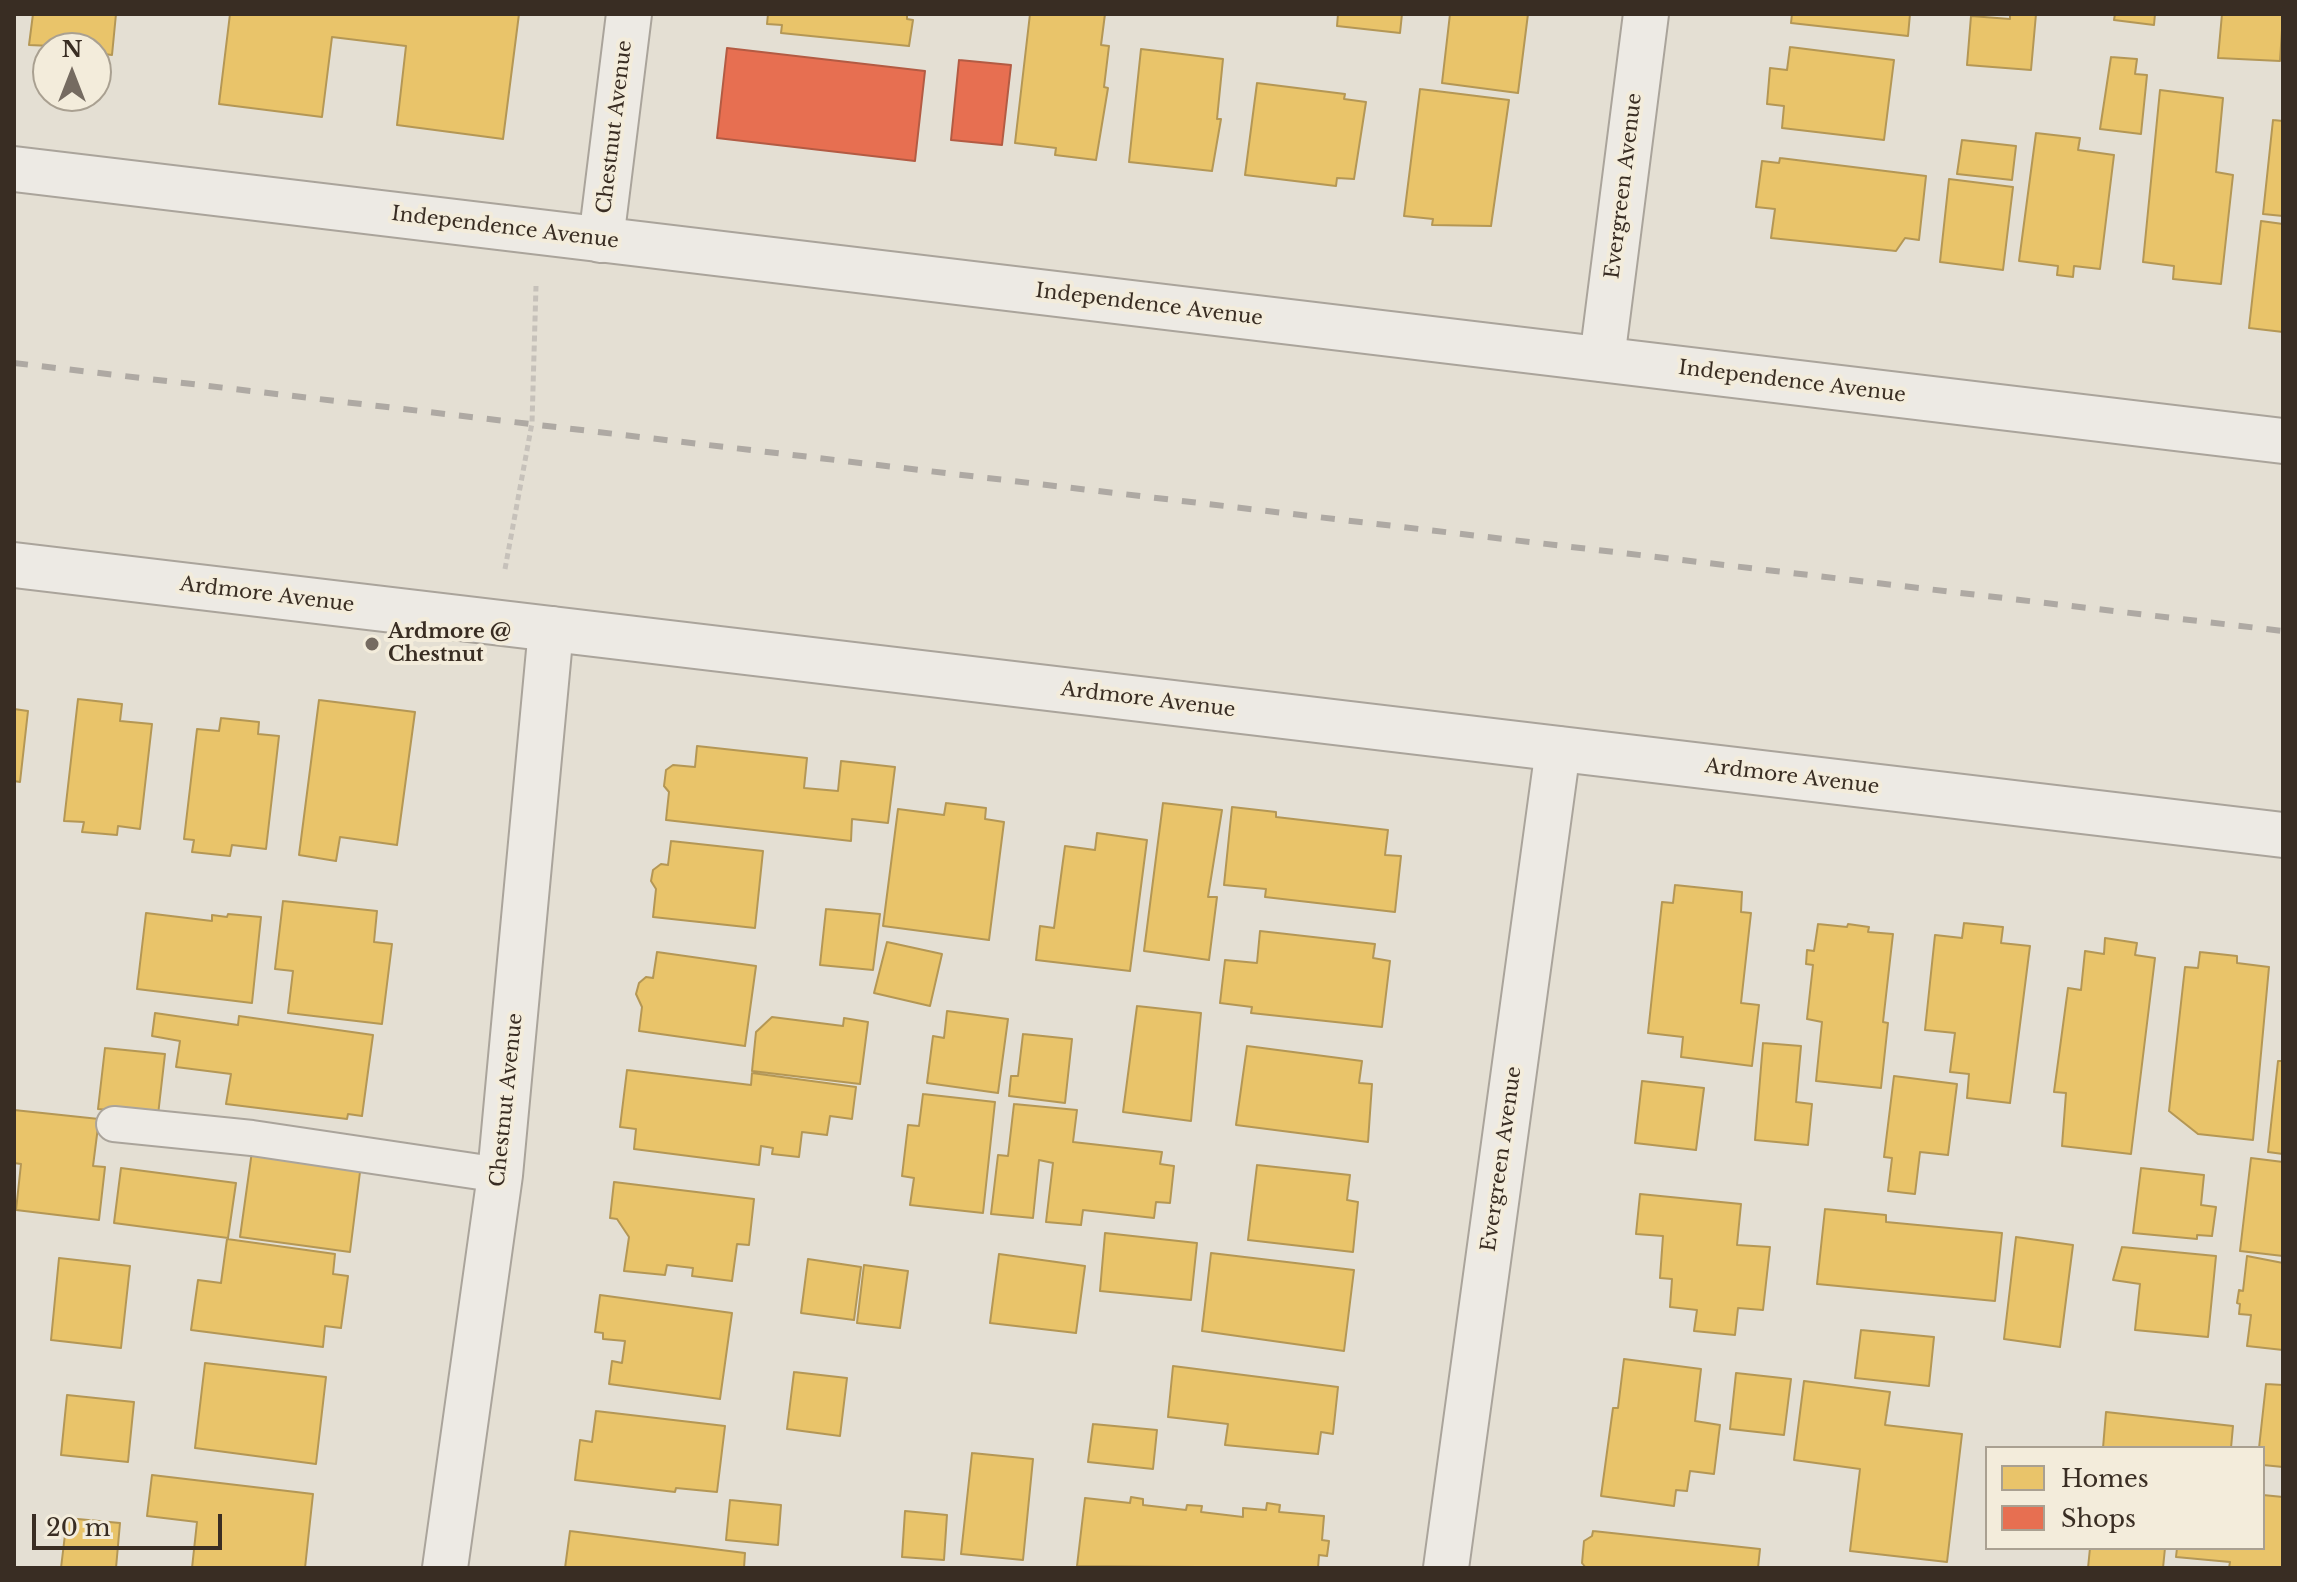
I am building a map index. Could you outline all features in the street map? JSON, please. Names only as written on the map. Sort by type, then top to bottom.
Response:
[{"type":"street","name":"Chestnut Avenue","points":[[601,240],[629,14]]},
{"type":"street","name":"Evergreen Avenue","points":[[1602,359],[1646,14]]},
{"type":"street","name":"Independence Avenue","points":[[14,169],[2283,441]]},
{"type":"street","name":"Ardmore Avenue","points":[[14,565],[2283,835]]},
{"type":"street","name":"Chestnut Avenue","points":[[445,1568],[500,1175],[551,629]]},
{"type":"street","name":"Evergreen Avenue","points":[[1446,1568],[1558,749]]},
{"type":"lane","points":[[114,1124],[252,1138],[500,1175]]},
{"type":"path","points":[[504,570],[532,423],[537,276]]},
{"type":"building: Homes","points":[[33,14],[116,14],[112,55],[112,32],[32,32],[32,45],[29,45]]},
{"type":"building: Homes","points":[[230,14],[519,14],[503,139],[397,125],[406,46],[332,37],[322,117],[219,104]]},
{"type":"building: Homes","points":[[768,14],[907,14],[907,19],[913,20],[909,46],[781,33],[782,25],[767,24]]},
{"type":"building: Homes","points":[[1030,14],[1105,14],[1101,45],[1109,46],[1104,87],[1108,88],[1096,160],[1055,155],[1056,148],[1015,143]]},
{"type":"building: Homes","points":[[1338,14],[1402,14],[1400,33],[1337,26]]},
{"type":"building: Homes","points":[[1450,14],[1528,14],[1518,93],[1442,83]]},
{"type":"building: Homes","points":[[1792,14],[1910,14],[1908,36],[1791,23]]},
{"type":"building: Homes","points":[[2010,14],[2036,14],[2031,70],[1967,65],[1971,16],[2010,19]]},
{"type":"building: Homes","points":[[2115,14],[2155,14],[2154,25],[2114,20]]},
{"type":"building: Homes","points":[[2222,14],[2283,14],[2280,61],[2218,58]]},
{"type":"building: Homes","points":[[1790,47],[1894,60],[1884,140],[1782,128],[1784,106],[1767,104],[1770,68],[1787,70]]},
{"type":"building: Homes","points":[[1141,49],[1223,59],[1217,119],[1221,119],[1212,171],[1129,162]]},
{"type":"building: Homes","points":[[2111,57],[2137,59],[2135,74],[2147,75],[2141,134],[2100,129]]},
{"type":"building: Homes","points":[[1257,83],[1345,94],[1344,99],[1366,102],[1354,179],[1337,178],[1336,186],[1245,175]]},
{"type":"building: Homes","points":[[1420,89],[1509,100],[1491,226],[1432,225],[1433,219],[1404,216]]},
{"type":"building: Homes","points":[[2160,90],[2223,98],[2216,172],[2233,175],[2221,284],[2173,279],[2174,266],[2143,262]]},
{"type":"building: Homes","points":[[2273,120],[2283,121],[2283,216],[2263,214]]},
{"type":"building: Homes","points":[[2036,133],[2080,138],[2078,150],[2114,155],[2100,269],[2074,266],[2073,277],[2057,275],[2058,266],[2019,261]]},
{"type":"building: Homes","points":[[1962,140],[2016,146],[2012,180],[1957,174]]},
{"type":"building: Homes","points":[[1780,158],[1926,176],[1919,240],[1905,238],[1896,251],[1771,238],[1775,209],[1756,207],[1762,161],[1779,163]]},
{"type":"building: Homes","points":[[1949,179],[2013,187],[2003,270],[1940,262]]},
{"type":"building: Homes","points":[[2261,221],[2283,224],[2283,332],[2249,328]]},
{"type":"building: Homes","points":[[78,699],[122,704],[120,721],[152,724],[140,829],[118,826],[117,835],[82,832],[84,822],[64,821]]},
{"type":"building: Homes","points":[[319,700],[415,712],[397,845],[340,837],[336,861],[299,855]]},
{"type":"building: Homes","points":[[14,709],[28,711],[20,782],[14,781]]},
{"type":"building: Homes","points":[[221,718],[259,722],[258,734],[279,736],[266,849],[232,845],[230,856],[192,852],[194,840],[184,839],[197,729],[219,731]]},
{"type":"building: Homes","points":[[697,746],[807,758],[804,788],[838,791],[841,761],[895,767],[888,823],[852,819],[851,841],[666,820],[669,792],[664,786],[666,770],[673,765],[695,767]]},
{"type":"building: Homes","points":[[946,803],[986,808],[985,819],[1004,822],[989,940],[883,926],[898,809],[944,815]]},
{"type":"building: Homes","points":[[1163,803],[1222,810],[1208,897],[1217,897],[1209,960],[1144,951]]},
{"type":"building: Homes","points":[[1232,807],[1276,812],[1276,817],[1388,830],[1385,855],[1401,856],[1395,912],[1265,897],[1266,889],[1224,885]]},
{"type":"building: Homes","points":[[1097,833],[1147,840],[1130,971],[1036,960],[1040,926],[1054,928],[1065,846],[1095,850]]},
{"type":"building: Homes","points":[[671,841],[763,851],[755,928],[653,917],[656,889],[651,881],[653,870],[661,864],[668,865]]},
{"type":"building: Homes","points":[[1675,885],[1742,892],[1741,912],[1751,913],[1741,1003],[1759,1005],[1752,1066],[1681,1057],[1683,1037],[1648,1033],[1662,902],[1673,903]]},
{"type":"building: Homes","points":[[283,901],[377,911],[374,942],[392,944],[382,1024],[288,1013],[293,971],[275,969]]},
{"type":"building: Homes","points":[[826,909],[880,914],[873,970],[820,965]]},
{"type":"building: Homes","points":[[146,913],[212,921],[212,915],[261,917],[252,1003],[137,989]]},
{"type":"building: Homes","points":[[1964,923],[2003,927],[2001,943],[2030,946],[2010,1103],[1967,1098],[1969,1074],[1950,1072],[1955,1033],[1925,1030],[1935,935],[1962,938]]},
{"type":"building: Homes","points":[[1818,924],[1847,927],[1848,924],[1869,927],[1868,932],[1893,934],[1883,1022],[1888,1023],[1881,1088],[1816,1081],[1822,1022],[1807,1019],[1813,965],[1806,964],[1807,950],[1814,951]]},
{"type":"building: Homes","points":[[1260,931],[1375,944],[1373,958],[1390,961],[1382,1027],[1251,1013],[1252,1007],[1220,1003],[1225,960],[1257,963]]},
{"type":"building: Homes","points":[[2105,938],[2137,943],[2135,955],[2155,958],[2131,1154],[2062,1146],[2066,1093],[2054,1092],[2068,988],[2081,990],[2085,951],[2104,954]]},
{"type":"building: Homes","points":[[887,942],[942,954],[930,1006],[874,993]]},
{"type":"building: Homes","points":[[657,952],[756,966],[745,1046],[639,1031],[642,1007],[636,994],[639,983],[646,977],[653,978]]},
{"type":"building: Homes","points":[[2200,952],[2237,956],[2237,963],[2269,967],[2253,1140],[2198,1134],[2169,1111],[2185,967],[2198,968]]},
{"type":"building: Homes","points":[[1137,1006],[1201,1013],[1191,1121],[1123,1112]]},
{"type":"building: Homes","points":[[947,1011],[1008,1019],[998,1093],[927,1083],[933,1036],[944,1038]]},
{"type":"building: Homes","points":[[155,1013],[238,1025],[239,1016],[373,1035],[362,1116],[348,1114],[347,1119],[226,1104],[231,1074],[176,1067],[180,1041],[152,1036]]},
{"type":"building: Homes","points":[[772,1017],[843,1026],[844,1018],[868,1022],[860,1084],[752,1071],[756,1032]]},
{"type":"building: Homes","points":[[1023,1034],[1072,1039],[1065,1103],[1009,1096],[1011,1076],[1018,1076]]},
{"type":"building: Homes","points":[[1763,1043],[1801,1046],[1796,1102],[1812,1104],[1808,1145],[1755,1140]]},
{"type":"building: Homes","points":[[1247,1046],[1362,1061],[1359,1083],[1372,1084],[1368,1142],[1236,1125]]},
{"type":"building: Homes","points":[[105,1048],[165,1054],[158,1115],[98,1109]]},
{"type":"building: Homes","points":[[2278,1061],[2283,1061],[2283,1154],[2268,1152]]},
{"type":"building: Homes","points":[[627,1070],[751,1085],[752,1073],[856,1087],[852,1119],[830,1116],[827,1135],[802,1132],[799,1157],[772,1154],[773,1148],[761,1146],[759,1165],[634,1149],[636,1129],[620,1127]]},
{"type":"building: Homes","points":[[1894,1076],[1957,1084],[1948,1155],[1920,1152],[1915,1194],[1888,1191],[1892,1158],[1884,1157]]},
{"type":"building: Homes","points":[[1642,1081],[1704,1088],[1696,1150],[1635,1143]]},
{"type":"building: Homes","points":[[923,1094],[995,1102],[983,1213],[910,1205],[914,1178],[902,1176],[908,1125],[919,1126]]},
{"type":"building: Homes","points":[[1014,1104],[1077,1110],[1073,1142],[1162,1152],[1160,1164],[1174,1166],[1170,1203],[1156,1202],[1154,1218],[1083,1210],[1081,1225],[1046,1222],[1053,1163],[1039,1160],[1033,1218],[991,1214],[998,1155],[1008,1156]]},
{"type":"building: Homes","points":[[14,1110],[99,1119],[93,1166],[105,1167],[99,1220],[16,1210],[21,1164],[14,1163]]},
{"type":"building: Homes","points":[[253,1144],[361,1164],[350,1252],[240,1237]]},
{"type":"building: Homes","points":[[2251,1158],[2283,1162],[2283,1256],[2240,1251]]},
{"type":"building: Homes","points":[[1257,1165],[1350,1175],[1347,1200],[1358,1202],[1353,1252],[1248,1240]]},
{"type":"building: Homes","points":[[121,1168],[236,1183],[228,1238],[114,1223]]},
{"type":"building: Homes","points":[[2141,1168],[2204,1175],[2201,1205],[2216,1207],[2212,1236],[2197,1235],[2197,1239],[2133,1233]]},
{"type":"building: Homes","points":[[614,1182],[754,1199],[749,1245],[737,1244],[732,1281],[692,1276],[693,1268],[667,1265],[665,1275],[624,1271],[629,1237],[617,1219],[610,1218]]},
{"type":"building: Homes","points":[[1640,1194],[1741,1204],[1737,1245],[1770,1247],[1763,1310],[1738,1308],[1735,1335],[1694,1331],[1697,1310],[1670,1307],[1672,1279],[1660,1278],[1663,1236],[1636,1234]]},
{"type":"building: Homes","points":[[1825,1209],[1886,1215],[1886,1222],[2002,1233],[1995,1301],[1817,1284]]},
{"type":"building: Homes","points":[[1105,1233],[1197,1243],[1191,1300],[1100,1291]]},
{"type":"building: Homes","points":[[2016,1237],[2073,1245],[2060,1347],[2004,1339]]},
{"type":"building: Homes","points":[[227,1239],[335,1254],[333,1274],[348,1276],[341,1328],[325,1326],[323,1347],[191,1330],[198,1280],[221,1283]]},
{"type":"building: Homes","points":[[2122,1247],[2216,1256],[2208,1337],[2135,1330],[2140,1284],[2113,1280]]},
{"type":"building: Homes","points":[[1211,1253],[1354,1270],[1344,1351],[1202,1331]]},
{"type":"building: Homes","points":[[999,1254],[1085,1266],[1076,1333],[990,1323]]},
{"type":"building: Homes","points":[[2247,1256],[2283,1263],[2283,1350],[2247,1346],[2251,1315],[2239,1314],[2240,1304],[2237,1303],[2239,1290],[2243,1291]]},
{"type":"building: Homes","points":[[59,1258],[130,1266],[121,1348],[51,1340]]},
{"type":"building: Homes","points":[[808,1259],[861,1267],[854,1320],[801,1313]]},
{"type":"building: Homes","points":[[864,1265],[908,1271],[900,1328],[857,1323]]},
{"type":"building: Homes","points":[[600,1295],[732,1313],[720,1399],[609,1384],[612,1361],[622,1363],[625,1341],[603,1339],[603,1333],[595,1332]]},
{"type":"building: Homes","points":[[1861,1330],[1934,1337],[1929,1386],[1855,1378]]},
{"type":"building: Homes","points":[[1624,1359],[1701,1369],[1695,1421],[1720,1425],[1714,1474],[1690,1471],[1687,1491],[1676,1490],[1674,1506],[1601,1496],[1613,1408],[1618,1408]]},
{"type":"building: Homes","points":[[205,1363],[326,1377],[316,1464],[195,1448]]},
{"type":"building: Homes","points":[[1173,1366],[1338,1387],[1333,1434],[1321,1432],[1318,1454],[1225,1445],[1228,1424],[1168,1417]]},
{"type":"building: Homes","points":[[794,1372],[847,1378],[840,1436],[787,1429]]},
{"type":"building: Homes","points":[[1736,1373],[1791,1379],[1784,1435],[1730,1429]]},
{"type":"building: Homes","points":[[1804,1381],[1890,1392],[1885,1425],[1962,1434],[1947,1562],[1850,1551],[1860,1469],[1794,1460]]},
{"type":"building: Homes","points":[[2266,1384],[2283,1385],[2283,1467],[2265,1465],[2265,1446],[2259,1446]]},
{"type":"building: Homes","points":[[67,1395],[134,1402],[128,1462],[61,1455]]},
{"type":"building: Homes","points":[[596,1411],[725,1426],[717,1492],[676,1488],[675,1492],[575,1480],[580,1440],[592,1442]]},
{"type":"building: Homes","points":[[2106,1412],[2233,1426],[2231,1446],[2103,1446]]},
{"type":"building: Homes","points":[[1093,1424],[1157,1430],[1153,1469],[1088,1462]]},
{"type":"building: Homes","points":[[972,1453],[1033,1459],[1023,1560],[961,1554]]},
{"type":"building: Homes","points":[[152,1475],[313,1494],[305,1568],[192,1568],[197,1522],[147,1516]]},
{"type":"building: Homes","points":[[2265,1495],[2283,1497],[2283,1568],[2229,1568],[2230,1562],[2176,1557],[2177,1550],[2265,1550]]},
{"type":"building: Homes","points":[[1131,1497],[1143,1499],[1143,1505],[1186,1510],[1187,1505],[1202,1506],[1201,1512],[1243,1517],[1243,1508],[1266,1510],[1267,1503],[1280,1505],[1279,1512],[1324,1516],[1322,1540],[1329,1541],[1327,1556],[1319,1555],[1318,1568],[1077,1566],[1085,1498],[1130,1503]]},
{"type":"building: Homes","points":[[730,1500],[781,1505],[778,1545],[726,1540]]},
{"type":"building: Homes","points":[[905,1511],[947,1515],[944,1560],[902,1557]]},
{"type":"building: Homes","points":[[67,1518],[120,1523],[116,1568],[61,1568]]},
{"type":"building: Homes","points":[[570,1531],[745,1553],[744,1568],[565,1568]]},
{"type":"building: Homes","points":[[1593,1531],[1760,1549],[1758,1568],[1586,1568],[1582,1563],[1584,1541],[1592,1536]]},
{"type":"building: Homes","points":[[2090,1550],[2165,1550],[2163,1568],[2088,1568]]},
{"type":"building: Shops","points":[[727,48],[925,71],[915,161],[717,138]]},
{"type":"building: Shops","points":[[959,60],[1011,65],[1002,145],[951,140]]},
{"type":"railway","points":[[14,363],[2283,631]]},
{"type":"place","name":"Ardmore @ Chestnut","points":[[372,644]]}]
